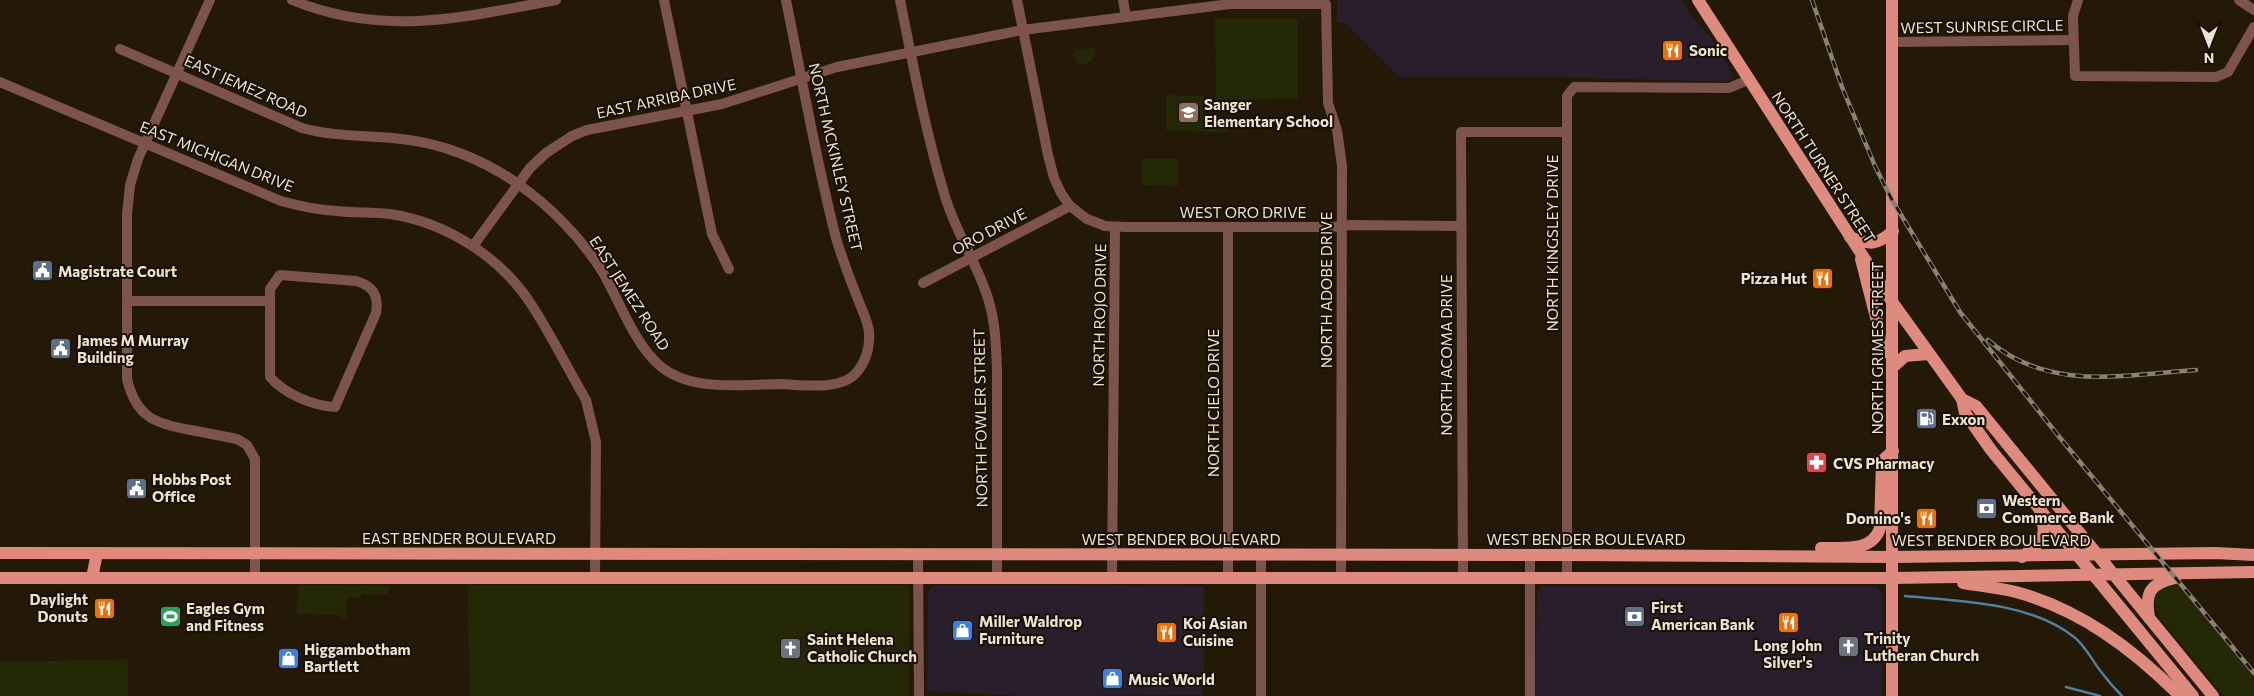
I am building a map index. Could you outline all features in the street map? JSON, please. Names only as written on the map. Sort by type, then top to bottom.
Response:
[{"type":"main road","name":"NORTH TURNER STREET","points":[[1698,0],[1893,303],[1962,399],[1965,413],[1991,450],[2193,696]]},
{"type":"main road","name":"NORTH GRIMES STREET","points":[[1892,0],[1892,696]]},
{"type":"main road","points":[[1850,236],[1866,243],[1875,243],[1883,240],[1893,231]]},
{"type":"main road","points":[[1860,252],[1878,325],[1880,342],[1893,362],[1913,354],[1928,354]]},
{"type":"main road","name":"NORTH TURNER STREET","points":[[1962,399],[1976,406],[2213,696]]},
{"type":"main road","points":[[1800,556],[1820,548],[1857,547],[1867,545],[1873,541],[1880,528],[1882,461],[1893,451]]},
{"type":"main road","points":[[2022,557],[2039,544],[2044,532],[2044,523],[2037,508]]},
{"type":"main road","points":[[0,544],[21,548],[32,553]]},
{"type":"main road","name":"EAST BENDER BOULEVARD","points":[[0,553],[918,556]]},
{"type":"main road","points":[[92,578],[97,553]]},
{"type":"main road","name":"WEST BENDER BOULEVARD","points":[[918,556],[1567,555],[2022,557],[2216,553],[2254,555]]},
{"type":"main road","points":[[1721,578],[1722,556]]},
{"type":"main road","points":[[0,578],[918,580],[1893,578],[2254,572]]},
{"type":"main road","points":[[2149,618],[2146,602],[2156,584],[2197,573]]},
{"type":"main road","points":[[1934,577],[2014,592],[2036,598],[2078,616],[2118,641],[2142,660],[2180,696]]},
{"type":"street","points":[[210,0],[145,144],[130,185],[128,197],[127,378],[135,403],[151,420],[168,427],[237,439],[247,445],[251,451],[255,459],[255,578]]},
{"type":"street","points":[[292,0],[352,17],[408,22],[476,16],[556,0]]},
{"type":"street","points":[[664,0],[712,234],[729,270]]},
{"type":"street","name":"NORTH MCKINLEY STREET","points":[[786,0],[836,239],[869,331],[866,356],[856,374]]},
{"type":"street","name":"NORTH FOWLER STREET","points":[[900,0],[910,52],[943,192],[984,287],[992,315],[996,339],[997,579]]},
{"type":"street","name":"NORTH ROJO DRIVE","points":[[1016,0],[1054,178],[1070,206],[1087,219],[1115,227],[1112,579]]},
{"type":"street","points":[[1123,0],[1126,17]]},
{"type":"street","name":"WEST SUNRISE CIRCLE","points":[[2078,0],[2073,16],[2075,76],[2216,77],[2228,72],[2254,27]]},
{"type":"street","points":[[2238,0],[2254,10]]},
{"type":"street","name":"EAST ARRIBA DRIVE","points":[[473,246],[530,168],[546,153],[572,136],[587,130],[686,112],[746,97],[837,68],[1022,30],[1229,2],[1326,4]]},
{"type":"street","name":"NORTH ADOBE DRIVE","points":[[1326,4],[1326,84],[1328,103],[1340,140],[1342,166],[1341,578]]},
{"type":"street","name":"WEST SUNRISE CIRCLE","points":[[1892,42],[2073,40]]},
{"type":"street","name":"EAST JEMEZ ROAD","points":[[120,49],[178,72],[302,128],[326,134],[403,139],[443,147],[467,156],[519,184],[553,214],[583,245],[601,271],[637,336],[658,364],[668,372],[683,379],[704,384],[824,385],[845,381],[856,374]]},
{"type":"street","name":"NORTH KINGSLEY DRIVE","points":[[1567,578],[1566,96],[1574,88],[1729,88],[1748,80]]},
{"type":"street","name":"EAST MICHIGAN DRIVE","points":[[3,84],[280,201],[316,209],[391,214],[430,225],[473,246],[505,273],[529,301],[586,400],[596,442],[595,578]]},
{"type":"street","name":"NORTH ACOMA DRIVE","points":[[1463,578],[1461,132],[1566,132]]},
{"type":"street","name":"ORO DRIVE","points":[[923,283],[1070,206]]},
{"type":"street","name":"WEST ORO DRIVE","points":[[1115,227],[1387,224],[1461,226]]},
{"type":"street","name":"NORTH CIELO DRIVE","points":[[1228,227],[1228,579]]},
{"type":"street","points":[[280,275],[356,281],[366,284],[376,293],[378,301],[376,313],[335,407],[322,407],[279,388],[270,377],[270,301],[270,288],[280,275]]},
{"type":"street","points":[[127,301],[270,301]]},
{"type":"street","points":[[1260,555],[1261,696]]},
{"type":"street","points":[[1530,555],[1530,696]]},
{"type":"street","points":[[918,556],[920,696]]},
{"type":"shaded area","points":[[1337,0],[1681,0],[1697,24],[1711,37],[1733,75],[1732,79],[1727,82],[1559,77],[1399,77],[1345,23],[1337,23]]},
{"type":"shaded area","points":[[936,585],[1204,586],[1204,673],[1202,695],[1021,696],[927,691],[928,595],[930,588]]},
{"type":"shaded area","points":[[1542,586],[1877,586],[1883,596],[1882,696],[1535,696],[1537,592]]},
{"type":"green space","points":[[1215,18],[1298,18],[1298,99],[1216,100]]},
{"type":"green space","points":[[1093,48],[1096,52],[1095,55],[1088,63],[1080,65],[1073,60],[1074,52]]},
{"type":"green space","points":[[1166,95],[1203,96],[1203,126],[1227,126],[1228,133],[1166,130]]},
{"type":"green space","points":[[1142,159],[1179,159],[1178,186],[1141,185]]},
{"type":"green space","points":[[2177,582],[2254,676],[2254,696],[2224,696],[2162,621],[2155,605],[2157,589]]},
{"type":"green space","points":[[298,585],[390,586],[388,594],[362,594],[360,598],[347,598],[347,619],[340,618],[340,615],[297,614]]},
{"type":"green space","points":[[468,585],[910,585],[909,696],[469,696]]},
{"type":"green space","points":[[128,659],[128,696],[0,696],[0,662]]},
{"type":"waterway","points":[[1905,596],[1993,605],[2015,610],[2057,625],[2078,640],[2104,676],[2122,696]]},
{"type":"waterway","points":[[2066,687],[2100,696]]},
{"type":"railway","points":[[1812,0],[1842,87],[1875,166],[1892,200],[1960,312],[2061,439],[2254,673]]},
{"type":"railway","points":[[1988,340],[2011,356],[2036,367],[2061,374],[2114,376],[2196,370]]},
{"type":"place","name":"Sonic","points":[[1673,50]]},
{"type":"place","name":"Sanger Elementary School","points":[[1188,113]]},
{"type":"place","name":"Magistrate Court","points":[[42,271]]},
{"type":"place","name":"Pizza Hut","points":[[1823,278]]},
{"type":"place","name":"James M Murray Building","points":[[61,349]]},
{"type":"place","name":"Exxon","points":[[1926,419]]},
{"type":"place","name":"CVS Pharmacy","points":[[1817,463]]},
{"type":"place","name":"Hobbs Post Office","points":[[136,488]]},
{"type":"place","name":"Western Commerce Bank","points":[[1986,509]]},
{"type":"place","name":"Domino's","points":[[1927,518]]},
{"type":"place","name":"Daylight Donuts","points":[[104,608]]},
{"type":"place","name":"First American Bank","points":[[1635,616]]},
{"type":"place","name":"Eagles Gym and Fitness","points":[[170,617]]},
{"type":"place","name":"Long John Silver's","points":[[1788,622]]},
{"type":"place","name":"Miller Waldrop Furniture","points":[[963,630]]},
{"type":"place","name":"Koi Asian Cuisine","points":[[1167,632]]},
{"type":"place","name":"Trinity Lutheran Church","points":[[1848,647]]},
{"type":"place","name":"Saint Helena Catholic Church","points":[[791,648]]},
{"type":"place","name":"Higgambotham Bartlett","points":[[288,658]]},
{"type":"place","name":"Music World","points":[[1112,679]]}]
